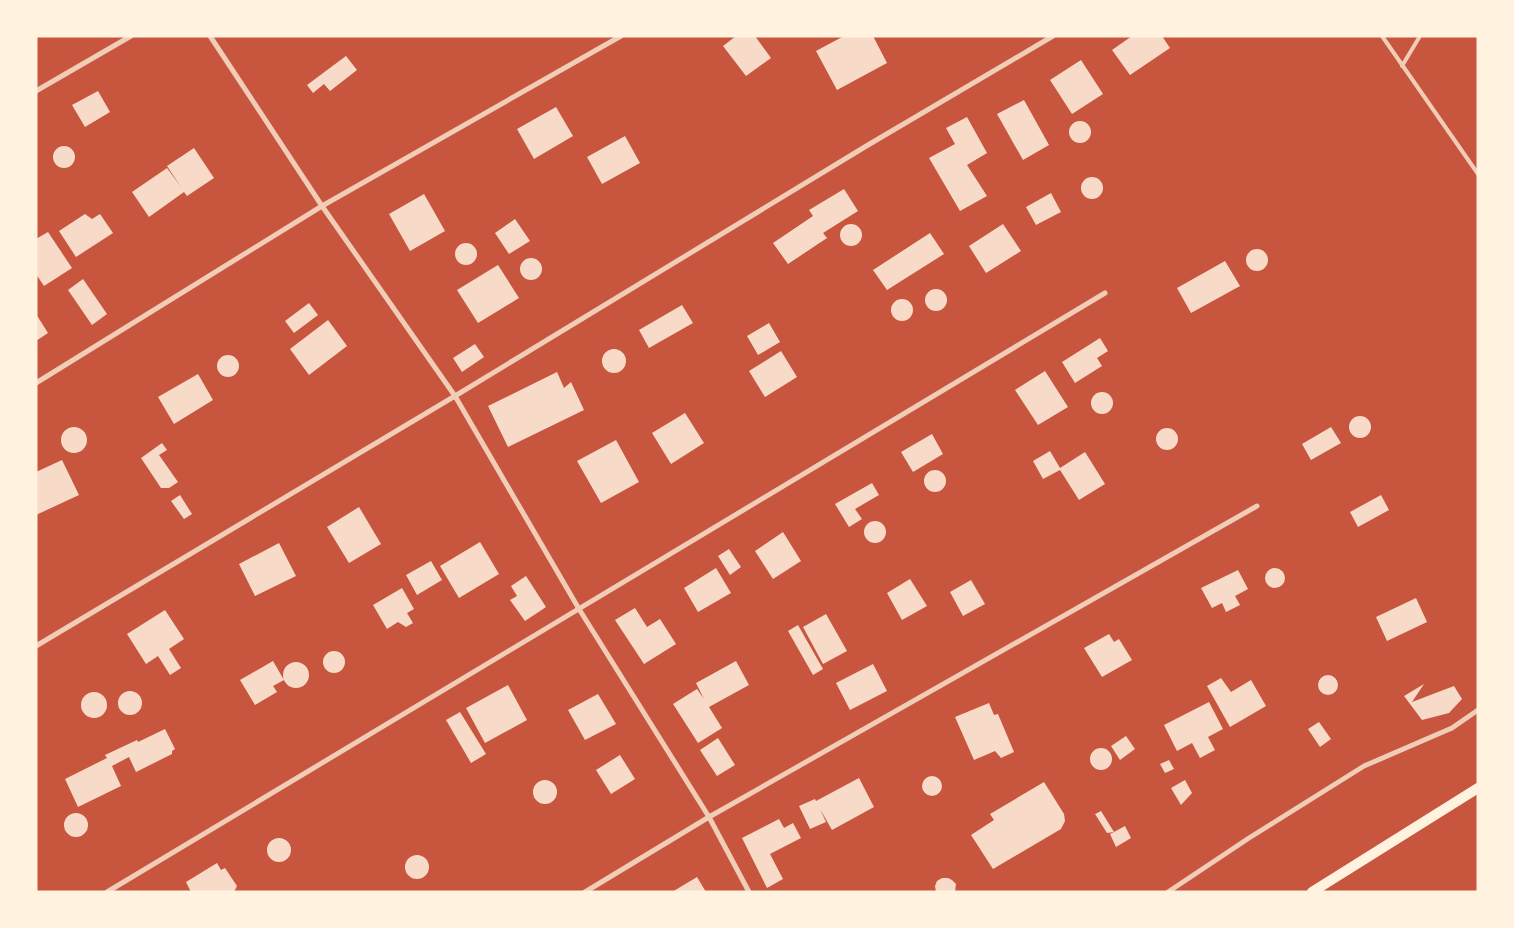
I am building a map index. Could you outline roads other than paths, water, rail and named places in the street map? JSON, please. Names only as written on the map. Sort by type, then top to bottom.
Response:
[{"type":"main road","points":[[1312,892],[1478,788]]},
{"type":"street","points":[[36,91],[131,36]]},
{"type":"street","points":[[210,36],[322,206],[455,396],[579,609],[709,817],[749,892]]},
{"type":"street","points":[[36,383],[322,206],[621,36]]},
{"type":"street","points":[[36,646],[455,396],[868,145],[1053,36]]},
{"type":"street","points":[[107,892],[1105,293]]},
{"type":"street","points":[[585,892],[709,817],[1257,506]]},
{"type":"street","points":[[1168,892],[1257,832],[1364,766],[1452,728],[1478,710]]},
{"type":"lane","points":[[1382,36],[1478,174]]},
{"type":"lane","points":[[1402,66],[1420,36]]}]
